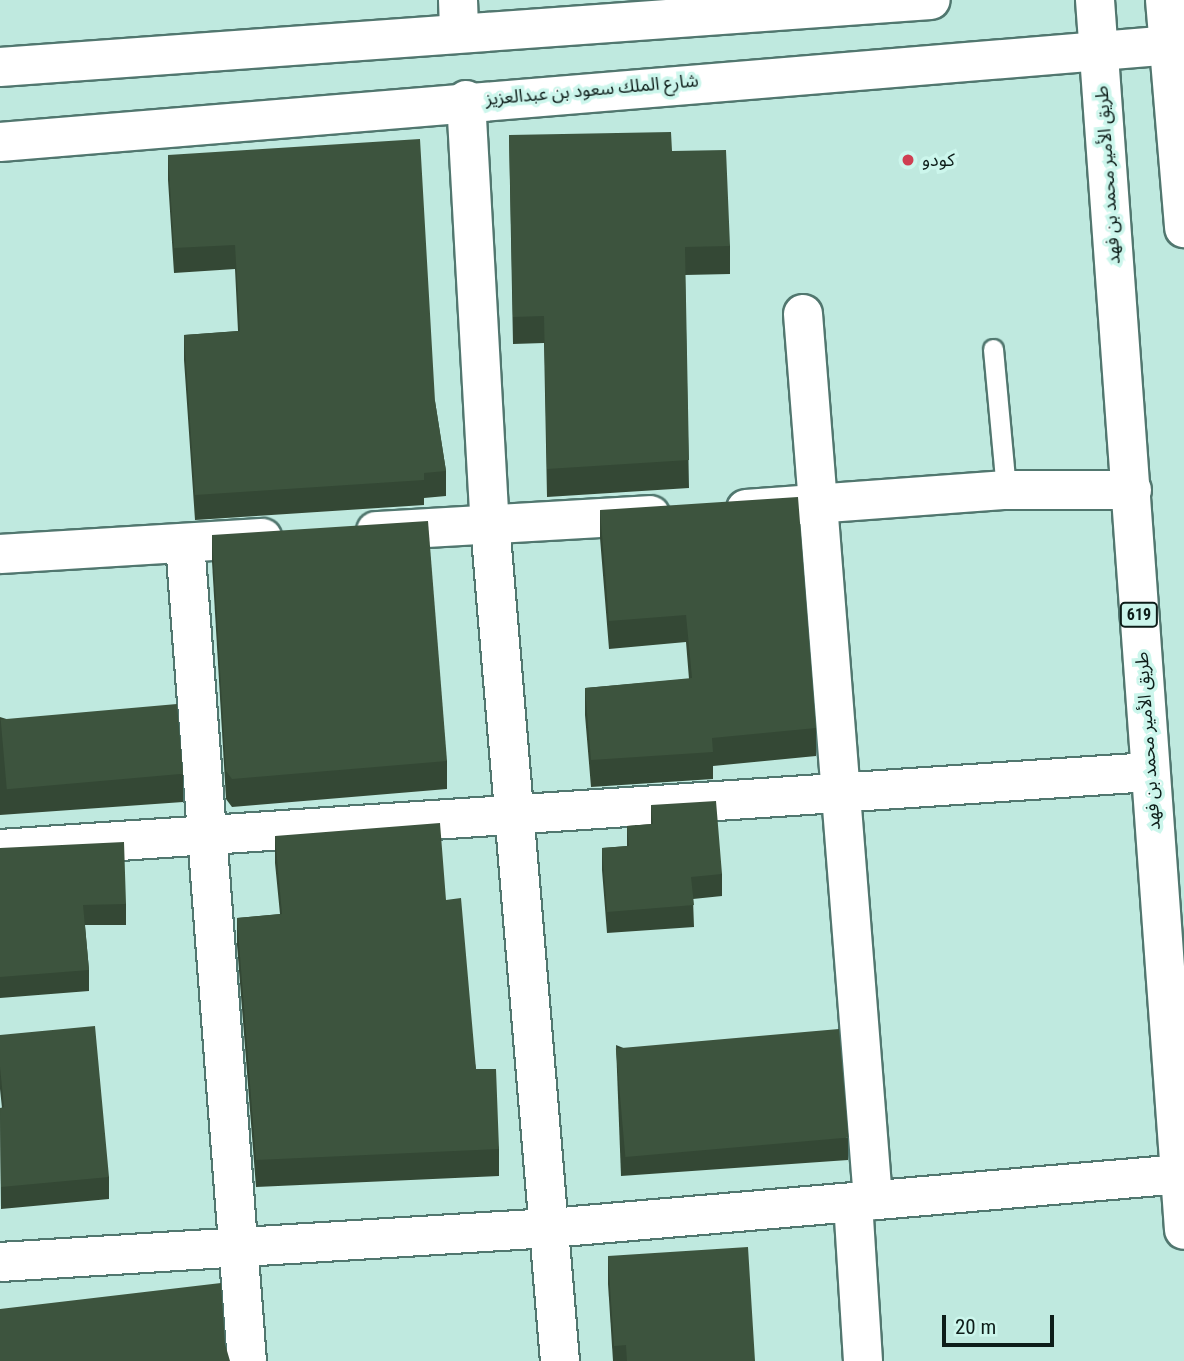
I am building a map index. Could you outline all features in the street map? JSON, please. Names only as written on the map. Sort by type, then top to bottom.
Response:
[{"type":"main road","points":[[0,68],[458,17],[932,0]]},
{"type":"main road","name":"طريق الأمير محمد بن فهد","points":[[1095,0],[1184,1230]]},
{"type":"main road","points":[[1165,0],[1177,44],[1184,228]]},
{"type":"main road","name":"شارع الملك سعود بن عبدالعزيز","points":[[0,142],[466,100],[1177,44]]},
{"type":"main road","points":[[466,100],[490,524],[560,1361]]},
{"type":"main road","points":[[803,314],[816,505],[841,791],[863,1201],[863,1361]]},
{"type":"main road","points":[[338,533],[816,505],[1006,490],[1132,490]]},
{"type":"main road","points":[[0,554],[296,536]]},
{"type":"main road","points":[[186,543],[247,1361]]},
{"type":"main road","points":[[0,849],[1149,772]]},
{"type":"main road","points":[[0,1262],[550,1228],[1181,1174]]},
{"type":"lane","points":[[993,349],[1006,490]]},
{"type":"building","points":[[671,132],[672,151],[726,150],[730,246],[685,247],[689,460],[547,469],[544,316],[513,317],[509,135]]},
{"type":"building","points":[[420,139],[435,401],[446,471],[424,473],[424,480],[195,495],[184,335],[240,331],[235,245],[174,248],[168,155]]},
{"type":"building","points":[[798,497],[816,728],[712,738],[713,752],[591,760],[585,688],[692,678],[686,615],[609,621],[600,510]]},
{"type":"building","points":[[428,521],[447,761],[232,779],[226,771],[212,535]]},
{"type":"building","points":[[177,704],[183,774],[7,789],[1,719]]},
{"type":"building","points":[[716,801],[722,874],[691,877],[694,905],[607,912],[602,848],[629,846],[627,826],[653,824],[651,805]]},
{"type":"building","points":[[440,823],[446,900],[461,898],[476,1069],[496,1069],[499,1149],[256,1160],[237,918],[282,914],[275,836]]},
{"type":"building","points":[[124,842],[126,904],[83,905],[89,970],[0,977],[0,848]]},
{"type":"building","points":[[95,1026],[109,1177],[1,1187],[0,1108],[4,1107],[0,1035]]},
{"type":"building","points":[[839,1029],[848,1138],[625,1157],[616,1049]]},
{"type":"building","points":[[748,1247],[755,1361],[627,1361],[626,1345],[614,1346],[608,1256]]},
{"type":"building","points":[[221,1283],[225,1344],[230,1361],[0,1361],[0,1309]]},
{"type":"place","name":"كودو","points":[[908,160]]}]
